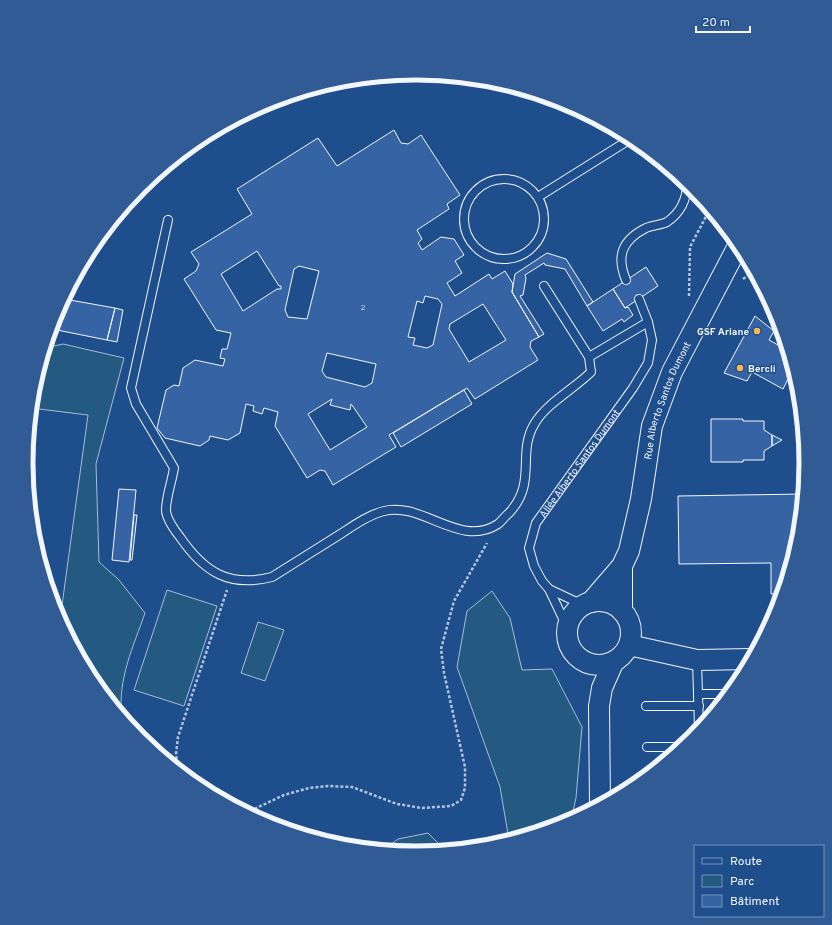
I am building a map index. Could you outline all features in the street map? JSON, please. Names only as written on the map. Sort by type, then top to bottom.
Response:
[{"type":"street","name":"Rue Alberto Santos Dumont","points":[[587,603],[622,566],[629,551],[641,499],[652,426],[672,372],[735,252]]},
{"type":"street","name":"Rue Alberto Santos Dumont","points":[[622,566],[622,611]]},
{"type":"street","points":[[580,660],[590,665],[602,666],[613,663],[622,656],[629,645],[631,633],[629,621],[622,611],[613,604],[602,601],[587,603],[571,616],[567,627],[566,640],[571,651],[580,660],[586,670],[599,706]]},
{"type":"street","points":[[629,645],[697,660],[745,659]]},
{"type":"street","points":[[600,798],[599,706],[602,688],[613,663]]},
{"type":"lane","points":[[538,197],[626,142]]},
{"type":"lane","points":[[506,179],[518,181],[529,187],[538,197],[543,209],[544,224],[540,237],[532,248],[520,256],[506,259],[492,258],[480,252],[470,241],[465,230],[463,217],[466,205],[472,194],[481,185],[493,180],[506,179]]},
{"type":"lane","points":[[626,280],[620,267],[621,254],[631,237],[647,228],[666,223],[680,210],[686,192]]},
{"type":"lane","points":[[168,220],[131,388],[136,404],[174,468],[166,511],[176,531],[191,553],[208,569],[230,579],[256,581],[272,577],[366,518],[385,510],[404,510],[459,530],[480,530],[498,524],[521,498],[526,482],[528,436],[535,422],[549,407],[591,372],[589,357],[544,286]]},
{"type":"lane","points":[[589,357],[648,322],[638,300]]},
{"type":"lane","name":"Allée Alberto Santos Dumont","points":[[567,627],[549,589],[542,581],[534,566],[529,548],[536,523],[633,388],[648,363],[652,340],[648,322]]},
{"type":"lane","name":"Allée Alberto Santos Dumont","points":[[549,589],[587,603]]},
{"type":"lane","points":[[697,660],[699,720]]},
{"type":"lane","points":[[699,694],[721,694]]},
{"type":"lane","points":[[646,706],[699,706]]},
{"type":"lane","points":[[647,747],[672,747]]},
{"type":"path","points":[[689,298],[690,247],[707,214]]},
{"type":"path","points":[[254,809],[284,795],[309,788],[322,787],[352,787],[397,804],[422,808],[451,806],[461,800],[465,788],[465,767],[444,673],[441,650],[454,601],[498,524]]},
{"type":"path","points":[[177,761],[176,754],[178,737],[230,579]]},
{"type":"green space","points":[[63,344],[124,358],[96,464],[99,562],[119,580],[145,613],[124,676],[121,707],[112,696],[84,654],[62,608],[88,415],[37,409],[40,388],[51,347]]},
{"type":"green space","points":[[167,590],[217,606],[184,706],[134,690]]},
{"type":"green space","points":[[492,591],[510,618],[522,670],[552,669],[582,727],[576,798],[573,811],[539,825],[508,834],[500,787],[457,667],[467,611]]},
{"type":"green space","points":[[258,622],[284,630],[265,681],[241,673]]},
{"type":"green space","points":[[428,833],[440,845],[390,845],[398,839]]},
{"type":"building","points":[[394,130],[401,143],[408,144],[421,135],[460,195],[447,204],[449,209],[417,230],[422,239],[418,243],[422,250],[441,237],[454,239],[464,255],[455,261],[462,273],[447,283],[455,296],[489,274],[492,279],[505,271],[513,284],[512,292],[539,337],[531,341],[530,347],[538,360],[475,399],[467,388],[389,435],[396,447],[333,485],[325,471],[320,470],[307,478],[275,426],[278,412],[264,408],[262,414],[253,411],[254,406],[246,404],[240,433],[228,440],[210,436],[209,440],[200,446],[165,438],[157,428],[166,390],[174,385],[179,386],[183,368],[195,360],[223,366],[225,359],[220,358],[222,349],[227,349],[231,333],[216,330],[184,279],[196,271],[199,264],[191,252],[252,214],[237,189],[318,138],[337,166]],"holes":[[[257,251],[279,286],[281,286],[281,289],[277,289],[243,311],[221,274]],[[299,266],[319,271],[307,319],[288,317],[285,310],[294,269]],[[425,296],[438,299],[442,304],[433,345],[427,348],[413,345],[415,338],[408,337],[417,301],[423,303]],[[483,304],[506,340],[469,362],[449,329],[450,324]],[[327,353],[376,364],[372,383],[365,387],[326,377],[322,371]],[[332,399],[330,405],[350,410],[351,404],[367,427],[330,450],[308,414]]]},
{"type":"building","points":[[547,253],[566,259],[593,302],[587,306],[565,269],[545,265],[544,263],[525,275],[526,278],[523,295],[520,296],[544,334],[539,337],[512,292],[515,274]]},
{"type":"building","points":[[646,267],[658,286],[625,308],[613,289]]},
{"type":"building","points":[[613,289],[625,308],[628,307],[633,315],[624,322],[622,319],[603,331],[587,306]]},
{"type":"building","points":[[69,300],[115,308],[107,340],[57,330]]},
{"type":"building","points":[[115,308],[123,310],[117,342],[107,340]]},
{"type":"building","points":[[755,316],[774,331],[769,340],[781,347],[789,377],[783,389],[752,372],[747,381],[724,373]]},
{"type":"building","points":[[464,390],[472,404],[401,447],[393,433]]},
{"type":"building","points":[[711,419],[743,419],[743,421],[764,421],[764,430],[772,435],[772,446],[764,451],[764,460],[743,460],[743,462],[711,462]]},
{"type":"building","points":[[772,435],[782,440],[772,446]]},
{"type":"building","points":[[119,489],[136,490],[129,562],[112,560]]},
{"type":"building","points":[[797,494],[792,537],[776,594],[771,594],[771,563],[679,564],[678,496]]},
{"type":"building","points":[[134,515],[137,515],[132,560],[130,560]]},
{"type":"place","name":"GSF Ariane","points":[[757,331]]},
{"type":"place","name":"Bercli","points":[[740,368]]}]
